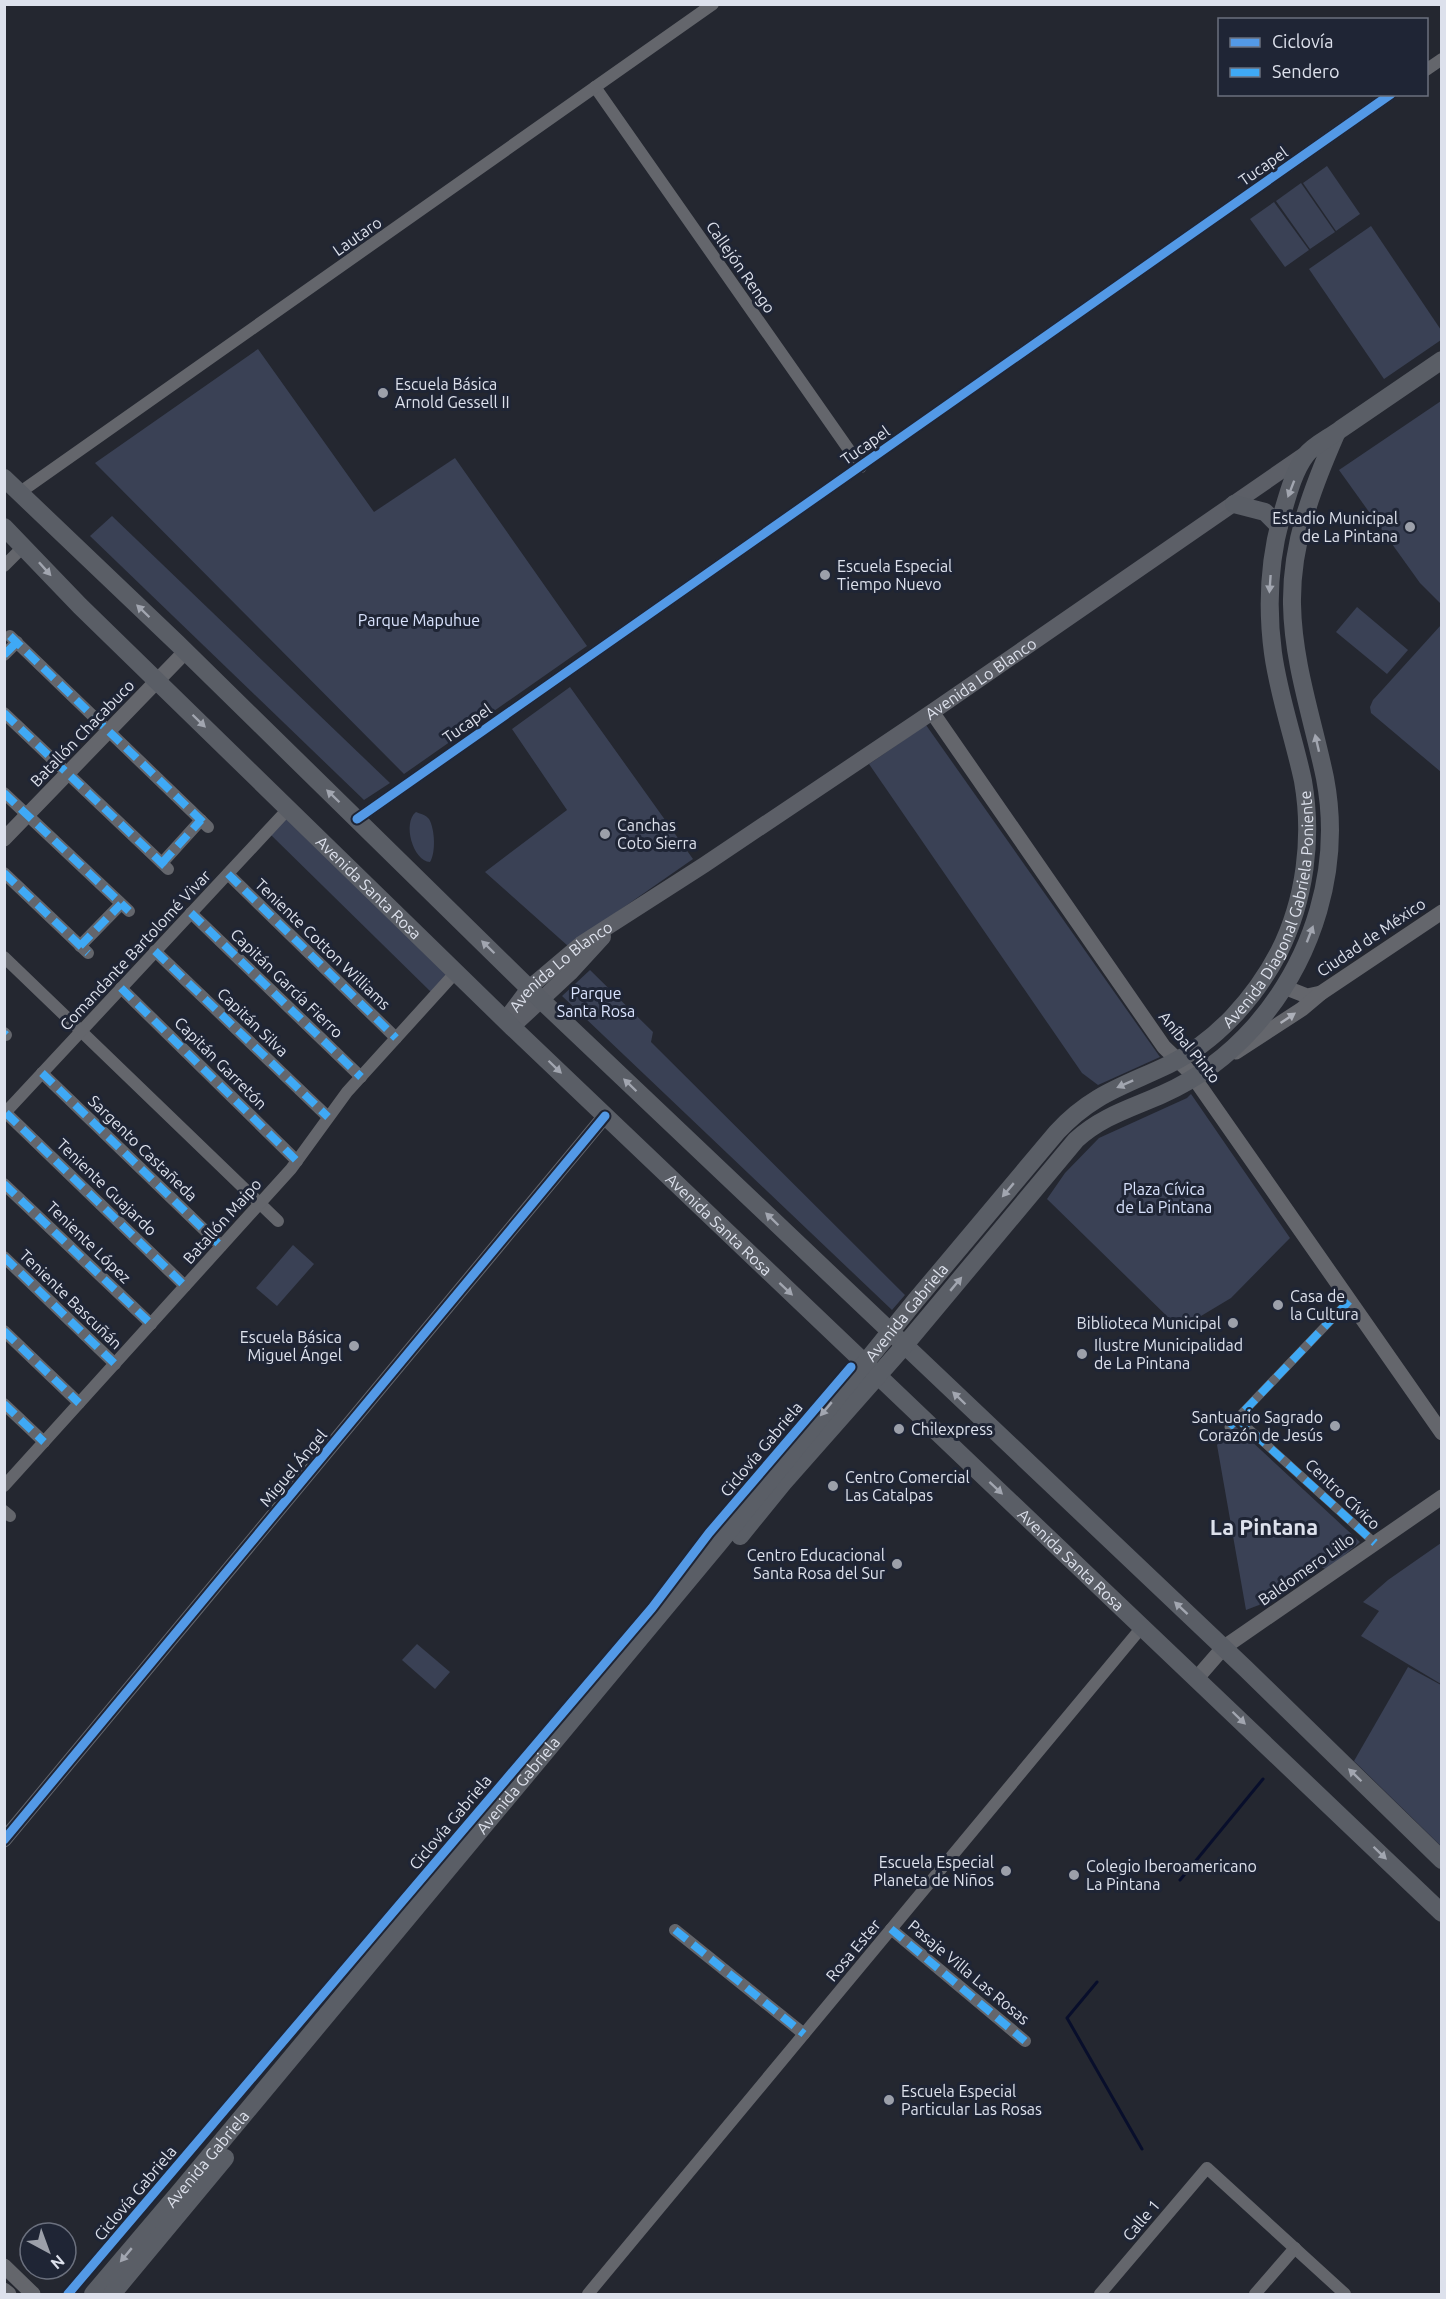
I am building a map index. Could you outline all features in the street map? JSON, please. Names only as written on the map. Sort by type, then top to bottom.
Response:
[{"type":"main road","name":"Avenida Lo Blanco","points":[[509,1023],[596,934],[621,920],[932,712],[1442,360]]},
{"type":"main road","name":"Avenida Diagonal Gabriela Poniente","points":[[1194,1078],[1220,1059],[1256,1025],[1284,987],[1304,951],[1317,914],[1329,852],[1327,796],[1296,656],[1292,603],[1297,544],[1312,491],[1337,432]]},
{"type":"main road","name":"Avenida Diagonal Gabriela Poniente","points":[[1178,1060],[1220,1029],[1261,982],[1280,950],[1293,919],[1302,885],[1307,821],[1303,783],[1275,665],[1270,614],[1271,574],[1279,526],[1290,489],[1306,453]]},
{"type":"main road","points":[[4,478],[535,994],[1223,1648],[1442,1860]]},
{"type":"main road","points":[[1234,504],[1265,512],[1279,526]]},
{"type":"main road","name":"Avenida Santa Rosa","points":[[4,527],[80,606],[162,676],[289,808],[605,1116],[1442,1913]]},
{"type":"main road","points":[[1289,724],[1311,718]]},
{"type":"main road","points":[[1261,982],[1275,982],[1284,987]]},
{"type":"main road","name":"Avenida Gabriela","points":[[112,2295],[783,1482],[870,1370],[890,1332],[1071,1117],[1106,1093],[1178,1060]]},
{"type":"main road","name":"Avenida Gabriela","points":[[93,2295],[712,1551],[870,1370],[904,1346],[1082,1134],[1106,1117],[1165,1093],[1194,1078]]},
{"type":"street","name":"Lautaro","points":[[19,493],[713,4]]},
{"type":"street","points":[[1428,68],[1442,59]]},
{"type":"street","name":"Callejón Rengo","points":[[595,87],[861,467]]},
{"type":"street","name":"Tucapel","points":[[357,819],[1388,96]]},
{"type":"street","points":[[4,566],[24,546]]},
{"type":"street","points":[[4,655],[13,639],[205,824],[165,866],[4,712]]},
{"type":"street","name":"Batallón Chacabuco","points":[[4,839],[185,652]]},
{"type":"street","name":"Aníbal Pinto","points":[[932,712],[1164,1047],[1194,1078],[1442,1433]]},
{"type":"street","points":[[4,793],[125,908],[84,949],[4,873]]},
{"type":"street","name":"Comandante Bartolomé Vivar","points":[[5,1113],[289,808]]},
{"type":"street","name":"Teniente Cotton Williams","points":[[228,874],[396,1038]]},
{"type":"street","name":"Ciudad de México","points":[[1220,1059],[1302,1009],[1321,993],[1442,912]]},
{"type":"street","name":"Capitán García Fierro","points":[[191,913],[361,1077]]},
{"type":"street","name":"Capitán Silva","points":[[155,951],[328,1117]]},
{"type":"street","points":[[4,957],[278,1221]]},
{"type":"street","name":"Batallón Maipo","points":[[4,1486],[297,1161],[328,1117],[361,1077],[456,972]]},
{"type":"street","name":"Ciudad de México","points":[[1284,987],[1307,996],[1321,993]]},
{"type":"street","name":"Capitán Garretón","points":[[121,988],[297,1161]]},
{"type":"street","name":"Sargento Castañeda","points":[[42,1073],[221,1246]]},
{"type":"street","name":"Teniente Guajardo","points":[[5,1113],[185,1286]]},
{"type":"street","name":"Miguel Ángel","points":[[4,1840],[605,1116]]},
{"type":"street","name":"Teniente López","points":[[4,1184],[151,1324]]},
{"type":"street","name":"Teniente Bascuñán","points":[[4,1257],[115,1364]]},
{"type":"street","points":[[1229,1427],[1350,1301]]},
{"type":"street","points":[[4,1331],[79,1403]]},
{"type":"street","points":[[4,1404],[44,1442]]},
{"type":"street","name":"Centro Cívico","points":[[1237,1418],[1375,1543]]},
{"type":"street","name":"Baldomero Lillo","points":[[1197,1678],[1223,1648],[1442,1497]]},
{"type":"street","name":"Rosa Ester","points":[[588,2295],[1142,1627]]},
{"type":"street","name":"Pasaje Villa Las Rosas","points":[[891,1929],[1025,2041]]},
{"type":"street","points":[[675,1930],[804,2034]]},
{"type":"street","name":"Calle 1","points":[[1100,2295],[1207,2168],[1295,2248]]},
{"type":"street","points":[[1255,2295],[1295,2248],[1345,2295]]},
{"type":"street","points":[[4,2266],[33,2295]]},
{"type":"street","points":[[4,2290],[9,2295]]},
{"type":"green space","points":[[1327,166],[1360,214],[1336,231],[1303,183]]},
{"type":"green space","points":[[1301,183],[1335,232],[1310,249],[1276,201]]},
{"type":"green space","points":[[1274,202],[1309,250],[1285,267],[1250,219]]},
{"type":"green space","points":[[1371,226],[1441,330],[1441,340],[1384,379],[1309,269]]},
{"type":"green space","name":"Parque Mapuhue","points":[[258,349],[374,512],[455,458],[587,646],[404,774],[95,463]]},
{"type":"green space","name":"Estadio Municipal de La Pintana","points":[[1441,401],[1441,604],[1420,583],[1339,470]]},
{"type":"green space","points":[[112,516],[390,783],[364,800],[90,536]]},
{"type":"green space","points":[[1357,607],[1408,650],[1387,674],[1336,632]]},
{"type":"green space","points":[[1441,625],[1441,772],[1371,713],[1370,707],[1373,700]]},
{"type":"green space","name":"Canchas Coto Sierra","points":[[570,687],[693,859],[568,946],[485,872],[567,810],[512,729]]},
{"type":"green space","points":[[926,725],[1160,1057],[1098,1085],[1082,1073],[869,764]]},
{"type":"green space","points":[[416,812],[428,818],[433,829],[434,847],[430,862],[419,855],[411,841],[410,824]]},
{"type":"green space","points":[[287,817],[448,974],[431,992],[271,835]]},
{"type":"green space","name":"Parque Santa Rosa","points":[[590,970],[653,1032],[651,1042],[905,1295],[892,1310],[562,996]]},
{"type":"green space","name":"Plaza Cívica de La Pintana","points":[[1191,1094],[1290,1238],[1231,1298],[1176,1331],[1173,1322],[1047,1199],[1065,1173],[1099,1138],[1187,1098]]},
{"type":"green space","points":[[293,1245],[314,1264],[277,1306],[256,1288]]},
{"type":"green space","points":[[1234,1425],[1360,1542],[1327,1570],[1316,1564],[1259,1605],[1246,1610],[1217,1445]]},
{"type":"green space","points":[[1441,1543],[1441,1684],[1361,1636],[1379,1611],[1363,1602],[1388,1580]]},
{"type":"green space","points":[[417,1644],[450,1672],[435,1689],[402,1660]]},
{"type":"green space","points":[[1408,1667],[1441,1685],[1441,1846],[1354,1761]]},
{"type":"waterway","points":[[1180,1880],[1263,1779]]},
{"type":"waterway","points":[[1097,1982],[1067,2018],[1142,2149]]},
{"type":"marked path","points":[[10,636],[208,827]]},
{"type":"marked path","points":[[4,655],[17,642]]},
{"type":"marked path","points":[[4,713],[168,869]]},
{"type":"marked path","points":[[4,793],[129,911]]},
{"type":"marked path","points":[[162,863],[201,820]]},
{"type":"marked path","points":[[4,873],[88,953]]},
{"type":"marked path","points":[[228,874],[396,1038]]},
{"type":"marked path","points":[[80,946],[121,904]]},
{"type":"marked path","points":[[191,913],[361,1077]]},
{"type":"marked path","points":[[155,951],[328,1117]]},
{"type":"marked path","points":[[121,988],[297,1161]]},
{"type":"marked path","points":[[42,1073],[221,1246]]},
{"type":"marked path","points":[[6,1113],[185,1286]]},
{"type":"marked path","points":[[4,1184],[151,1324]]},
{"type":"marked path","points":[[4,1257],[115,1364]]},
{"type":"marked path","points":[[1229,1427],[1349,1301]]},
{"type":"marked path","points":[[4,1331],[79,1403]]},
{"type":"marked path","points":[[4,1404],[44,1442]]},
{"type":"marked path","points":[[1237,1418],[1375,1543]]},
{"type":"marked path","points":[[891,1929],[1025,2041]]},
{"type":"marked path","points":[[675,1930],[804,2034]]},
{"type":"cycle path","points":[[357,819],[1388,96]]},
{"type":"cycle path","points":[[4,1840],[605,1116]]},
{"type":"cycle path","name":"Ciclovía Gabriela","points":[[68,2294],[652,1608],[709,1533],[851,1367]]},
{"type":"place","name":"Escuela Básica Arnold Gessell II","points":[[383,393]]},
{"type":"place","name":"Estadio Municipal de La Pintana","points":[[1410,527]]},
{"type":"place","name":"Escuela Especial Tiempo Nuevo","points":[[825,575]]},
{"type":"place","name":"Canchas Coto Sierra","points":[[605,834]]},
{"type":"place","name":"Casa de la Cultura","points":[[1278,1305]]},
{"type":"place","name":"Biblioteca Municipal","points":[[1233,1323]]},
{"type":"place","name":"Escuela Básica Miguel Ángel","points":[[354,1346]]},
{"type":"place","name":"Ilustre Municipalidad de La Pintana","points":[[1082,1354]]},
{"type":"place","name":"Santuario Sagrado Corazón de Jesús","points":[[1335,1426]]},
{"type":"place","name":"Chilexpress","points":[[899,1429]]},
{"type":"place","name":"Centro Comercial Las Catalpas","points":[[833,1486]]},
{"type":"place","name":"Centro Educacional Santa Rosa del Sur","points":[[897,1564]]},
{"type":"place","name":"Escuela Especial Planeta de Niños","points":[[1006,1871]]},
{"type":"place","name":"Colegio Iberoamericano La Pintana","points":[[1074,1875]]},
{"type":"place","name":"Escuela Especial Particular Las Rosas","points":[[889,2100]]},
{"type":"district","name":"La Pintana","points":[[1264,1526]]}]
